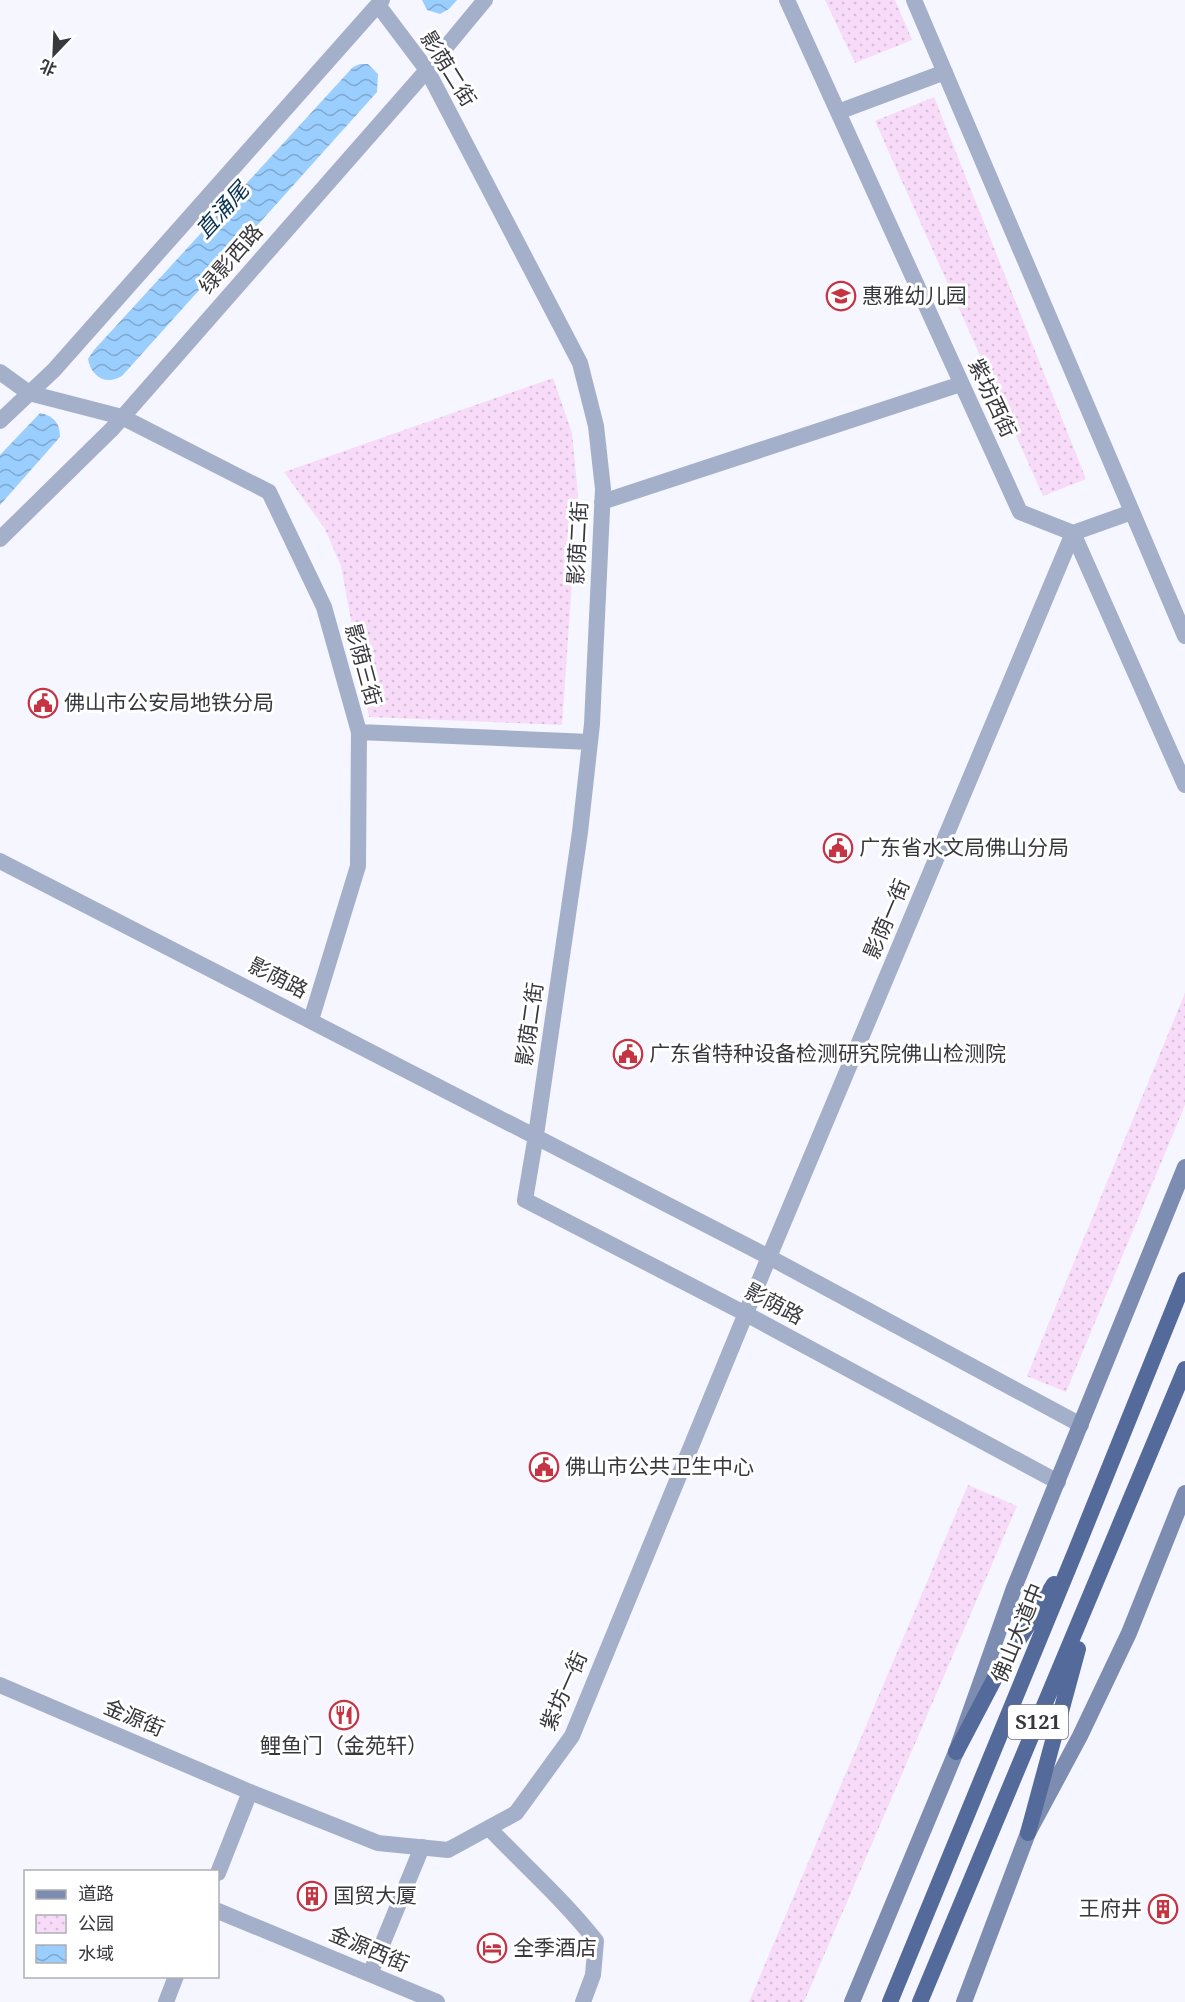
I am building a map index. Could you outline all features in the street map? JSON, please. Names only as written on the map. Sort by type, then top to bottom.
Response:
[{"type":"highway","name":"佛山大道中","points":[[890,2002],[1185,1280]]},
{"type":"highway","name":"S121","points":[[920,2002],[1185,1369]]},
{"type":"highway","points":[[956,1752],[997,1674],[1076,1550]]},
{"type":"highway","points":[[1028,1833],[1064,1695],[1103,1565]]},
{"type":"main road","name":"佛山大道中","points":[[852,2002],[956,1752],[1014,1588],[1185,1167]]},
{"type":"main road","points":[[964,2002],[1028,1833],[1080,1736],[1129,1633],[1185,1493]]},
{"type":"street","name":"绿影西路","points":[[0,539],[122,417],[485,0]]},
{"type":"street","name":"紫坊西街","points":[[787,0],[1020,512],[1073,533]]},
{"type":"street","points":[[914,0],[1185,636]]},
{"type":"street","name":"影荫二街","points":[[380,3],[427,69],[580,363],[596,426],[603,489],[590,742],[580,832],[536,1135]]},
{"type":"street","points":[[0,421],[54,369],[380,3]]},
{"type":"street","points":[[838,112],[945,72]]},
{"type":"street","points":[[0,372],[29,393]]},
{"type":"street","points":[[602,502],[961,384]]},
{"type":"street","name":"影荫三街","points":[[29,393],[122,417],[269,492],[324,607],[359,732],[358,866],[311,1020]]},
{"type":"street","points":[[1132,512],[1073,533],[1185,784]]},
{"type":"street","name":"影荫一街","points":[[746,1314],[1073,533]]},
{"type":"street","points":[[359,732],[590,742]]},
{"type":"street","name":"影荫路","points":[[0,861],[770,1257],[1081,1425]]},
{"type":"street","name":"影荫路","points":[[536,1135],[525,1200],[746,1314],[1058,1482]]},
{"type":"street","name":"紫坊一街","points":[[250,1792],[378,1843],[448,1850],[516,1813],[572,1736],[746,1314]]},
{"type":"street","name":"金源街","points":[[0,1685],[250,1792]]},
{"type":"street","points":[[219,1870],[250,1792]]},
{"type":"street","points":[[489,1828],[571,1910],[596,1941],[593,1975],[583,2002]]},
{"type":"street","points":[[370,1974],[422,1847]]},
{"type":"street","name":"金源西街","points":[[219,1911],[437,2002]]},
{"type":"street","points":[[166,2002],[176,1978]]},
{"type":"green space","points":[[825,0],[895,0],[912,40],[855,63]]},
{"type":"green space","points":[[934,97],[1086,479],[1043,496],[875,121]]},
{"type":"green space","points":[[553,378],[572,433],[578,495],[562,725],[369,717],[341,566],[325,529],[284,472]]},
{"type":"green space","points":[[1185,993],[1185,1105],[1066,1392],[1027,1376]]},
{"type":"green space","points":[[968,1485],[1017,1506],[804,2002],[749,2002]]},
{"type":"water","points":[[422,0],[457,0],[449,9],[440,14],[427,10]]},
{"type":"water","points":[[368,64],[378,74],[377,92],[122,376],[110,380],[100,378],[92,370],[88,359],[94,350],[353,67]]},
{"type":"water","points":[[40,413],[55,421],[60,437],[0,505],[0,455]]},
{"type":"place","name":"惠雅幼儿园","points":[[841,296]]},
{"type":"place","name":"佛山市公安局地铁分局","points":[[43,703]]},
{"type":"place","name":"广东省水文局佛山分局","points":[[838,848]]},
{"type":"place","name":"广东省特种设备检测研究院佛山检测院","points":[[628,1054]]},
{"type":"place","name":"佛山市公共卫生中心","points":[[544,1467]]},
{"type":"place","name":"鲤鱼门（金苑轩）","points":[[344,1715]]},
{"type":"place","name":"国贸大厦","points":[[312,1896]]},
{"type":"place","name":"王府井","points":[[1163,1909]]},
{"type":"place","name":"全季酒店","points":[[492,1948]]},
{"type":"water label","name":"直涌尾","points":[[222,210]]}]
